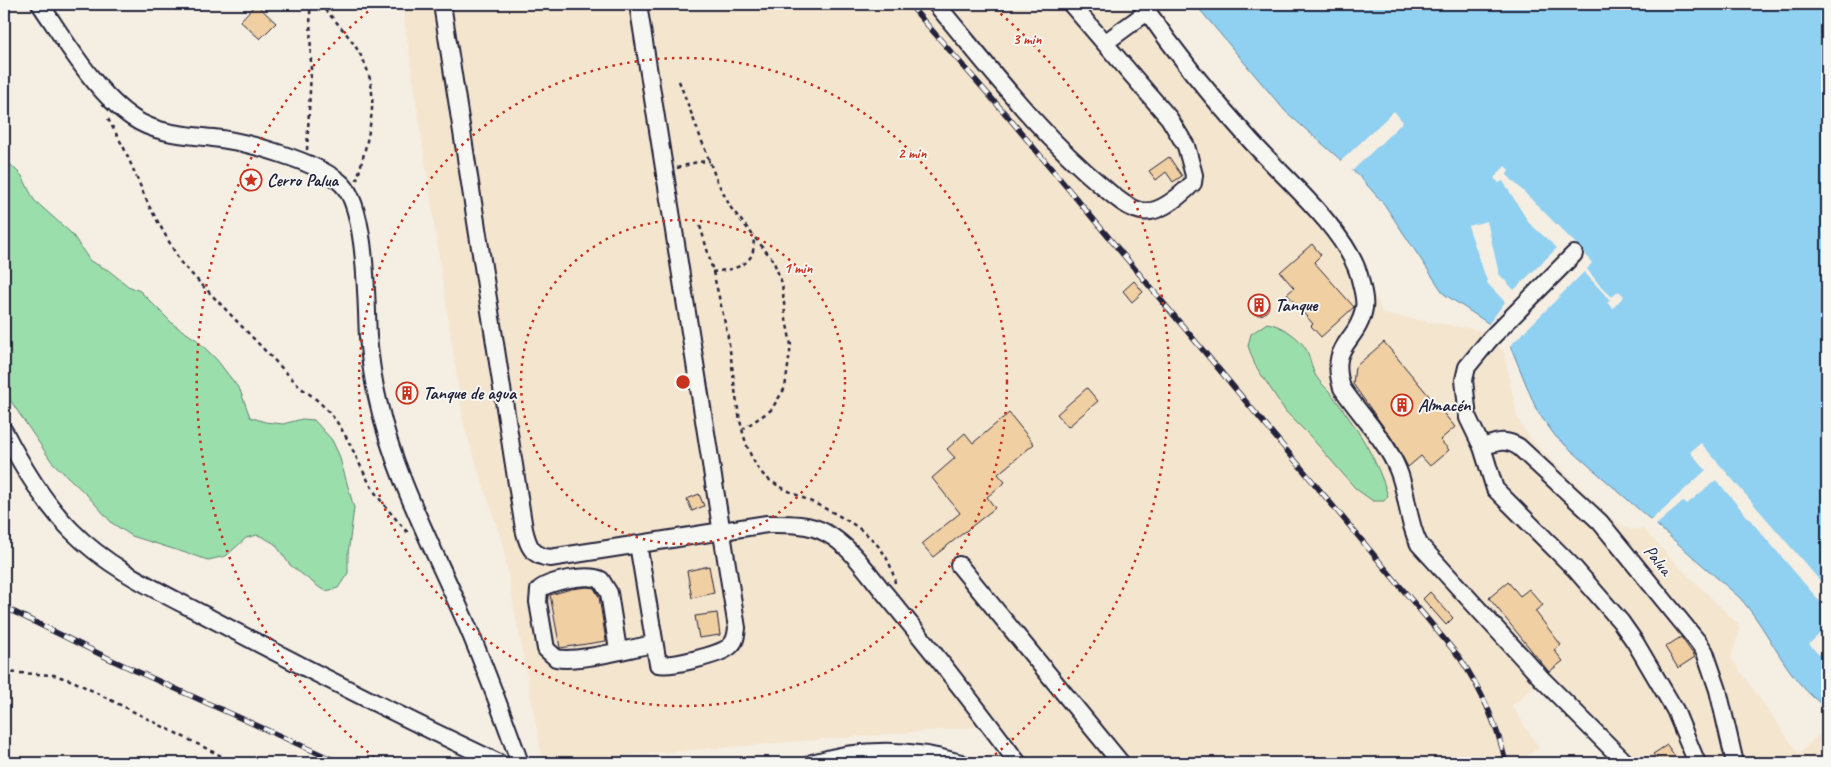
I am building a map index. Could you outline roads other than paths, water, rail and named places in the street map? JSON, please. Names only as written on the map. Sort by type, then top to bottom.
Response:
[{"type":"street","points":[[40,4],[97,84],[132,118],[167,132],[231,140],[306,164],[331,174],[345,187],[357,219],[364,263],[368,340],[378,400],[386,430],[408,497],[490,682],[520,763]]},
{"type":"street","points":[[442,4],[527,542],[533,552],[550,558],[767,524],[794,524],[818,529],[837,540],[846,548],[894,603],[1018,763]]},
{"type":"street","points":[[638,4],[737,628],[734,642],[725,650],[712,655],[660,665],[657,662],[638,544]]},
{"type":"street","points":[[936,4],[1029,114],[1076,164],[1115,197],[1132,208],[1142,212],[1152,211],[1168,203],[1193,183],[1192,163],[1186,146],[1169,118],[1076,5]]},
{"type":"street","points":[[1106,42],[1144,8],[1203,85],[1317,213],[1348,253],[1358,272],[1365,307],[1359,324],[1339,354],[1339,376],[1342,388],[1387,449],[1398,470],[1416,539],[1542,679],[1626,763]]},
{"type":"street","points":[[1574,254],[1490,339],[1467,366],[1464,380],[1468,418],[1482,447],[1495,489],[1574,568],[1608,606],[1635,642],[1675,710],[1697,763]]},
{"type":"street","points":[[4,431],[39,491],[54,511],[72,531],[108,562],[291,661],[499,763]]},
{"type":"street","name":"Palua","points":[[1482,447],[1500,441],[1510,441],[1519,447],[1600,522],[1679,617],[1705,652],[1718,690],[1735,763]]},
{"type":"street","points":[[958,566],[1121,763]]},
{"type":"street","points":[[618,650],[609,593],[600,580],[585,577],[547,584],[539,590],[540,612],[546,649],[551,655],[561,659],[570,658],[618,650],[654,644]]},
{"type":"street","points":[[812,763],[839,756],[884,751],[925,755],[960,763]]},
{"type":"water","points":[[1195,4],[1827,4],[1827,708],[1800,684],[1751,611],[1739,597],[1556,437],[1537,411],[1510,345],[1494,327],[1444,294],[1384,204],[1359,176],[1285,111]]},
{"type":"railway","points":[[909,4],[1009,118],[1460,658],[1488,708],[1506,763]]},
{"type":"railway","points":[[4,607],[114,661],[340,763]]},
{"type":"place","name":"Cerro Palua","points":[[251,180]]},
{"type":"place","name":"Tanque","points":[[1259,305]]},
{"type":"place","name":"Tanque de agua","points":[[407,393]]},
{"type":"place","name":"Almacén","points":[[1402,405]]}]
